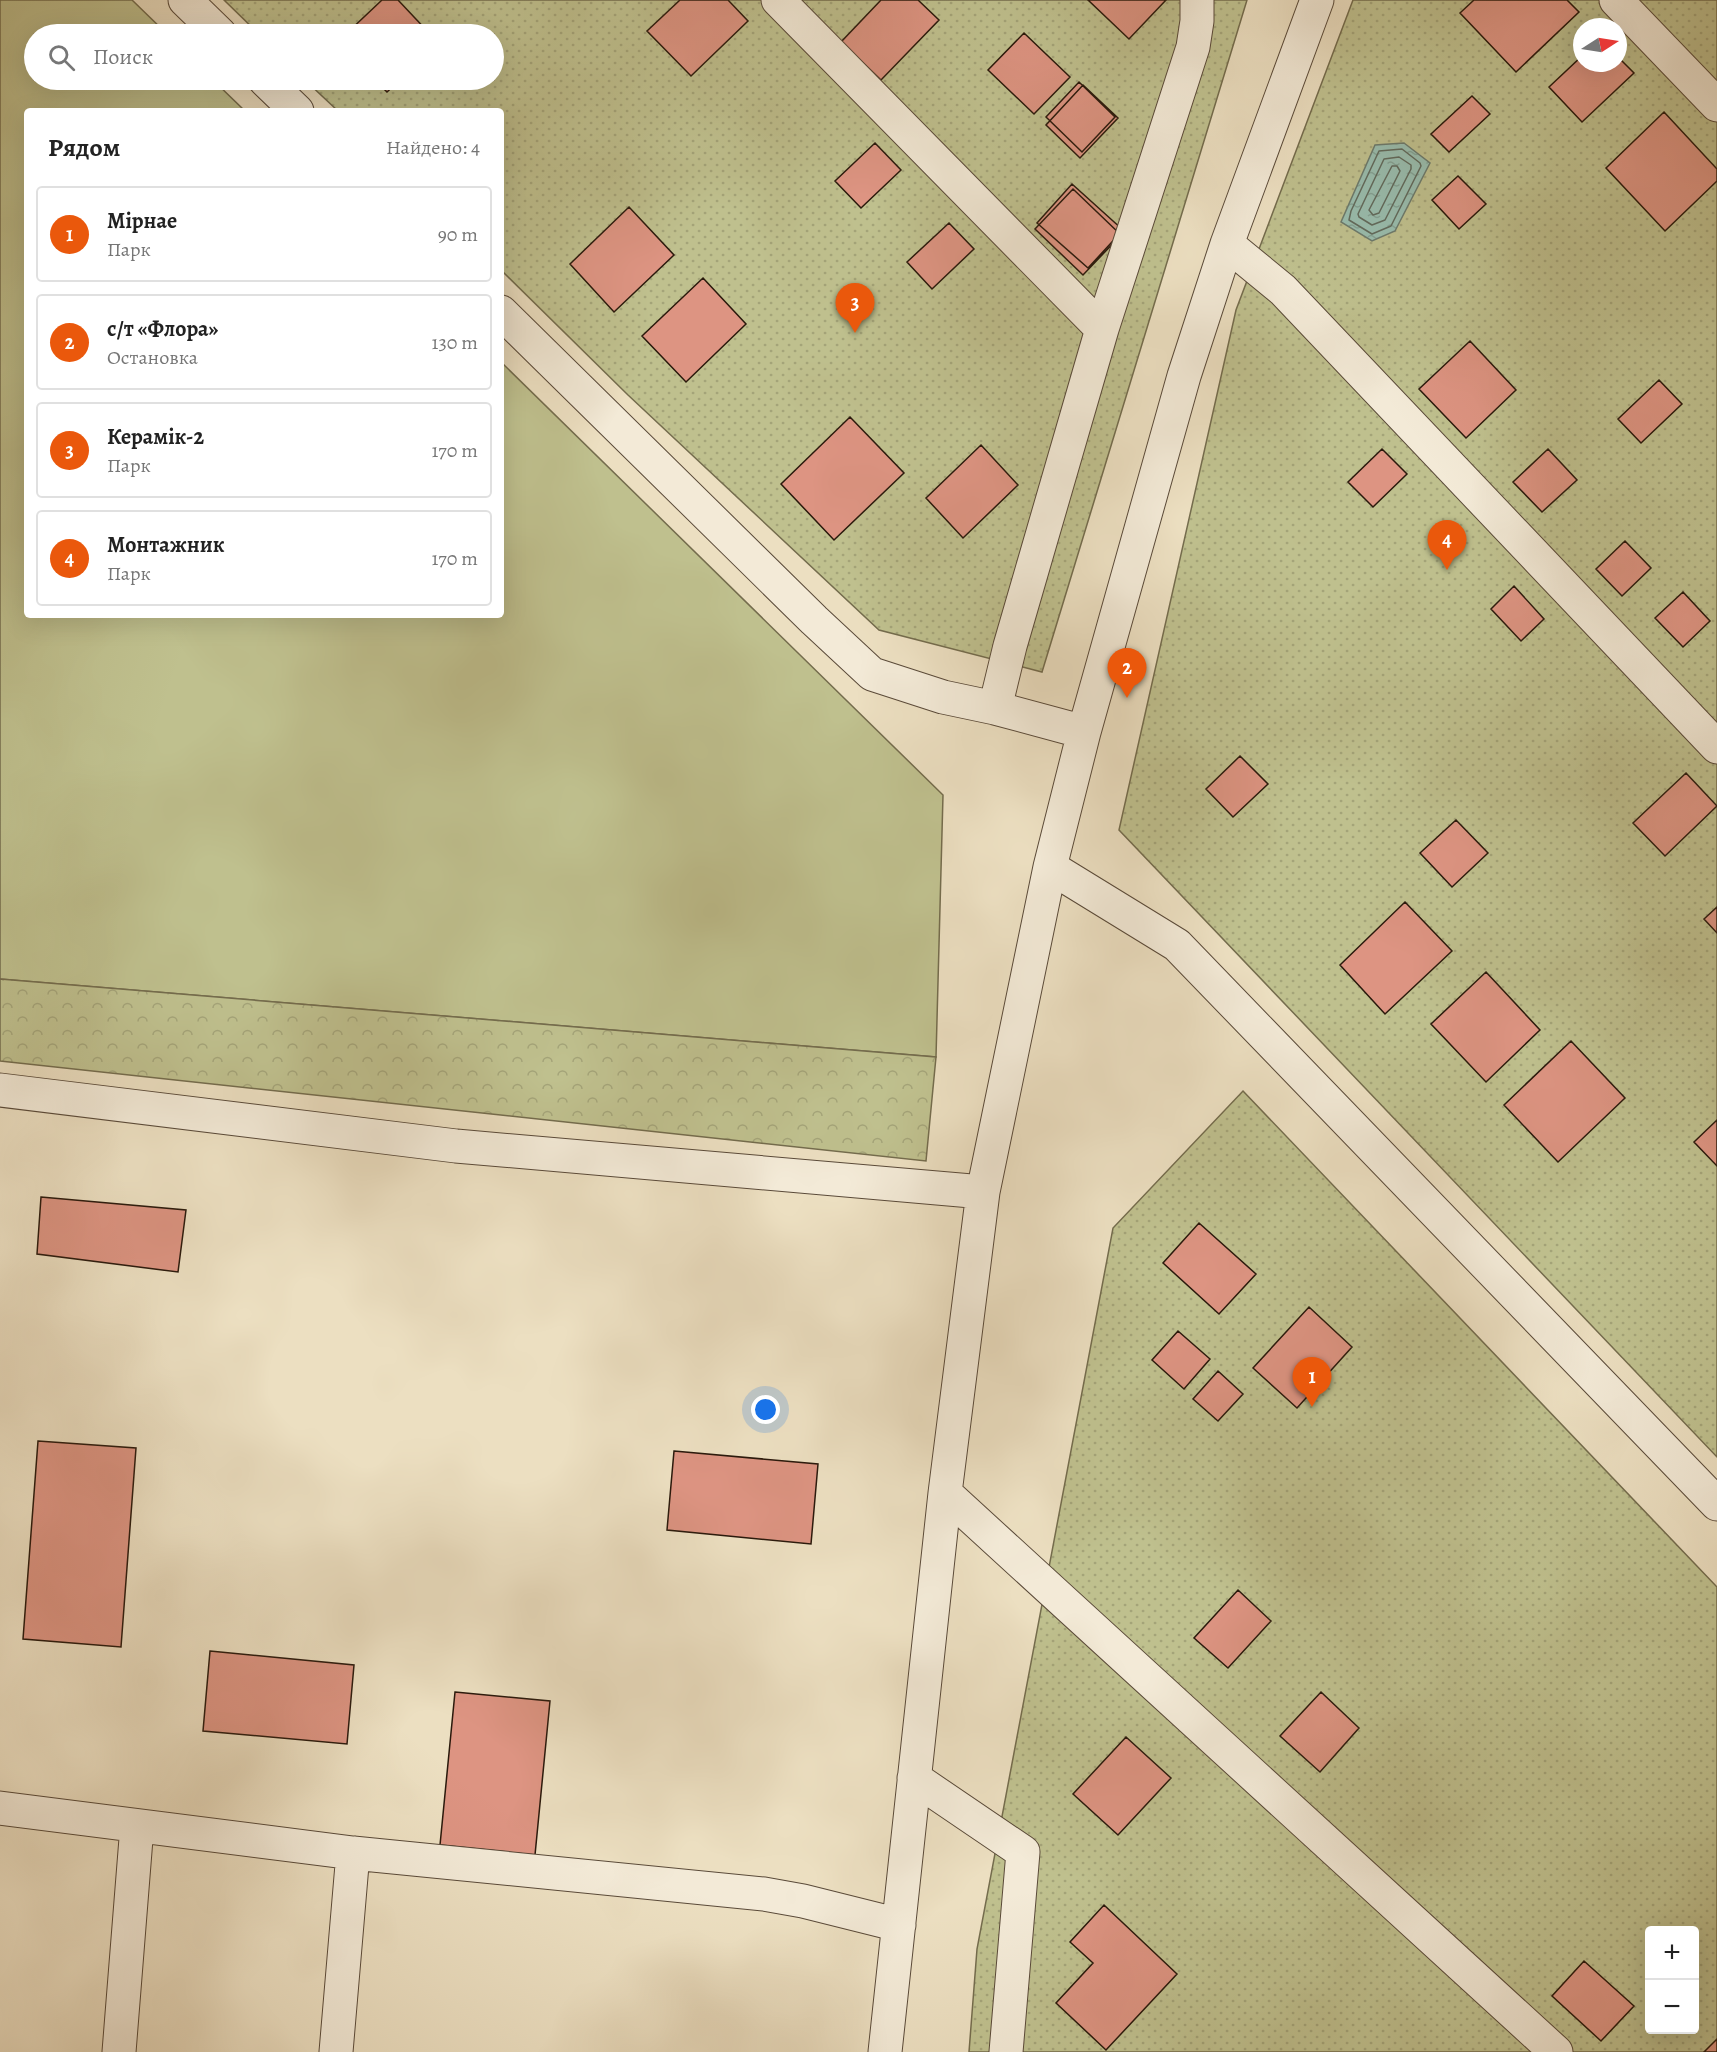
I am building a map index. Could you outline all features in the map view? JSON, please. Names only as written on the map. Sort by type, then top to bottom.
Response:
[{"type":"street","points":[[185,0],[210,24]]},
{"type":"street","points":[[778,0],[1101,329]]},
{"type":"street","points":[[995,708],[1013,635],[1101,329],[1193,47],[1197,0]]},
{"type":"street","points":[[885,2052],[945,1493],[983,1192],[1050,867],[1084,732],[1184,376],[1227,244],[1317,0]]},
{"type":"street","points":[[1616,0],[1717,105]]},
{"type":"street","points":[[275,90],[294,108]]},
{"type":"street","points":[[1227,244],[1283,290],[1717,747]]},
{"type":"street","points":[[504,315],[814,620],[872,674],[943,697],[995,708],[1084,732]]},
{"type":"street","points":[[1050,867],[1177,945],[1717,1504]]},
{"type":"street","points":[[0,1090],[456,1146],[983,1192]]},
{"type":"street","points":[[945,1493],[1556,2052]]},
{"type":"street","points":[[914,1778],[1023,1852],[1006,2052]]},
{"type":"street","points":[[0,1808],[353,1853],[755,1893],[803,1901],[899,1924]]},
{"type":"street","points":[[119,2052],[137,1826]]},
{"type":"street","points":[[336,2052],[353,1853]]},
{"type":"green space","points":[[0,0],[132,0],[157,24],[24,24],[24,90],[223,90],[242,108],[24,108],[24,618],[504,618],[504,365],[943,795],[936,1057],[0,979]]},
{"type":"green space","points":[[224,0],[1247,0],[1042,672],[879,630],[628,395],[504,273],[504,108],[335,108],[316,90],[504,90],[504,24],[249,24]]},
{"type":"green space","points":[[1353,0],[1717,0],[1717,1457],[1119,830],[1236,310]]},
{"type":"green space","points":[[0,979],[936,1057],[926,1161],[0,1061]]},
{"type":"green space","points":[[1243,1091],[1717,1587],[1717,2052],[969,2052],[977,1949],[1113,1228]]},
{"type":"water","points":[[1404,143],[1430,163],[1395,231],[1372,241],[1341,222],[1375,145]]},
{"type":"building","points":[[382,0],[398,0],[421,24],[357,24]]},
{"type":"building","points":[[680,0],[728,0],[748,21],[691,76],[647,31]]},
{"type":"building","points":[[881,0],[918,0],[939,20],[881,80],[841,42]]},
{"type":"building","points":[[1088,0],[1166,0],[1129,39]]},
{"type":"building","points":[[1474,0],[1567,0],[1579,12],[1516,72],[1460,13]]},
{"type":"building","points":[[1024,33],[1070,77],[1034,114],[988,70]]},
{"type":"building","points":[[1573,64],[1573,72],[1627,72],[1627,66],[1634,73],[1582,122],[1549,87]]},
{"type":"building","points":[[1079,82],[1115,117],[1082,152],[1046,117]]},
{"type":"building","points":[[1083,85],[1118,118],[1080,158],[1046,125]]},
{"type":"building","points":[[1472,96],[1490,114],[1449,152],[1431,134]]},
{"type":"building","points":[[1664,112],[1717,169],[1717,181],[1665,231],[1606,168]]},
{"type":"building","points":[[875,143],[901,170],[861,208],[835,181]]},
{"type":"building","points":[[1458,176],[1486,204],[1459,229],[1432,200]]},
{"type":"building","points":[[1072,184],[1123,230],[1088,268],[1037,223]]},
{"type":"building","points":[[1073,189],[1121,235],[1083,275],[1035,229]]},
{"type":"building","points":[[629,207],[674,255],[614,312],[570,264]]},
{"type":"building","points":[[949,223],[974,249],[932,289],[907,262]]},
{"type":"building","points":[[703,278],[746,324],[686,382],[642,336]]},
{"type":"building","points":[[1470,341],[1516,390],[1466,438],[1419,389]]},
{"type":"building","points":[[1659,380],[1682,404],[1641,443],[1618,419]]},
{"type":"building","points":[[850,417],[904,473],[834,540],[781,484]]},
{"type":"building","points":[[981,445],[1018,485],[963,538],[926,498]]},
{"type":"building","points":[[1382,449],[1407,474],[1373,507],[1348,482]]},
{"type":"building","points":[[1548,449],[1577,480],[1542,512],[1513,482]]},
{"type":"building","points":[[1625,541],[1651,568],[1622,596],[1596,569]]},
{"type":"building","points":[[1514,586],[1544,619],[1521,641],[1491,609]]},
{"type":"building","points":[[1683,592],[1710,621],[1683,647],[1655,618]]},
{"type":"building","points":[[1240,756],[1268,784],[1233,817],[1206,789]]},
{"type":"building","points":[[1686,773],[1717,806],[1665,856],[1633,823]]},
{"type":"building","points":[[1456,820],[1488,853],[1452,887],[1420,853]]},
{"type":"building","points":[[1405,902],[1452,951],[1385,1014],[1340,965]]},
{"type":"building","points":[[1717,907],[1717,933],[1704,919]]},
{"type":"building","points":[[1486,972],[1540,1030],[1486,1082],[1431,1024]]},
{"type":"building","points":[[1571,1041],[1625,1098],[1558,1162],[1504,1105]]},
{"type":"building","points":[[1717,1120],[1717,1166],[1694,1142]]},
{"type":"building","points":[[41,1197],[186,1210],[178,1272],[37,1254]]},
{"type":"building","points":[[1199,1223],[1256,1274],[1219,1314],[1163,1263]]},
{"type":"building","points":[[1309,1307],[1352,1347],[1297,1408],[1253,1368]]},
{"type":"building","points":[[1178,1331],[1210,1359],[1184,1389],[1152,1360]]},
{"type":"building","points":[[1218,1371],[1243,1394],[1218,1421],[1193,1399]]},
{"type":"building","points":[[38,1441],[136,1448],[121,1647],[23,1639]]},
{"type":"building","points":[[674,1451],[818,1464],[811,1544],[667,1530]]},
{"type":"building","points":[[1238,1590],[1271,1621],[1228,1668],[1194,1638]]},
{"type":"building","points":[[210,1651],[354,1665],[347,1744],[203,1731]]},
{"type":"building","points":[[455,1692],[550,1701],[535,1855],[440,1845]]},
{"type":"building","points":[[1321,1692],[1359,1728],[1320,1772],[1280,1736]]},
{"type":"building","points":[[1126,1737],[1171,1778],[1118,1835],[1073,1794]]},
{"type":"building","points":[[1104,1905],[1177,1974],[1106,2050],[1056,2003],[1093,1963],[1070,1942]]},
{"type":"building","points":[[1584,1961],[1634,2006],[1601,2041],[1552,1996]]},
{"type":"building","points":[[1717,2039],[1717,2052],[1704,2052]]},
{"type":"place","name":"Керамік-2","points":[[855,333]]},
{"type":"place","name":"Монтажник","points":[[1447,570]]},
{"type":"place","name":"с/т «Флора»","points":[[1127,698]]},
{"type":"place","name":"Мірнае","points":[[1312,1407]]}]
